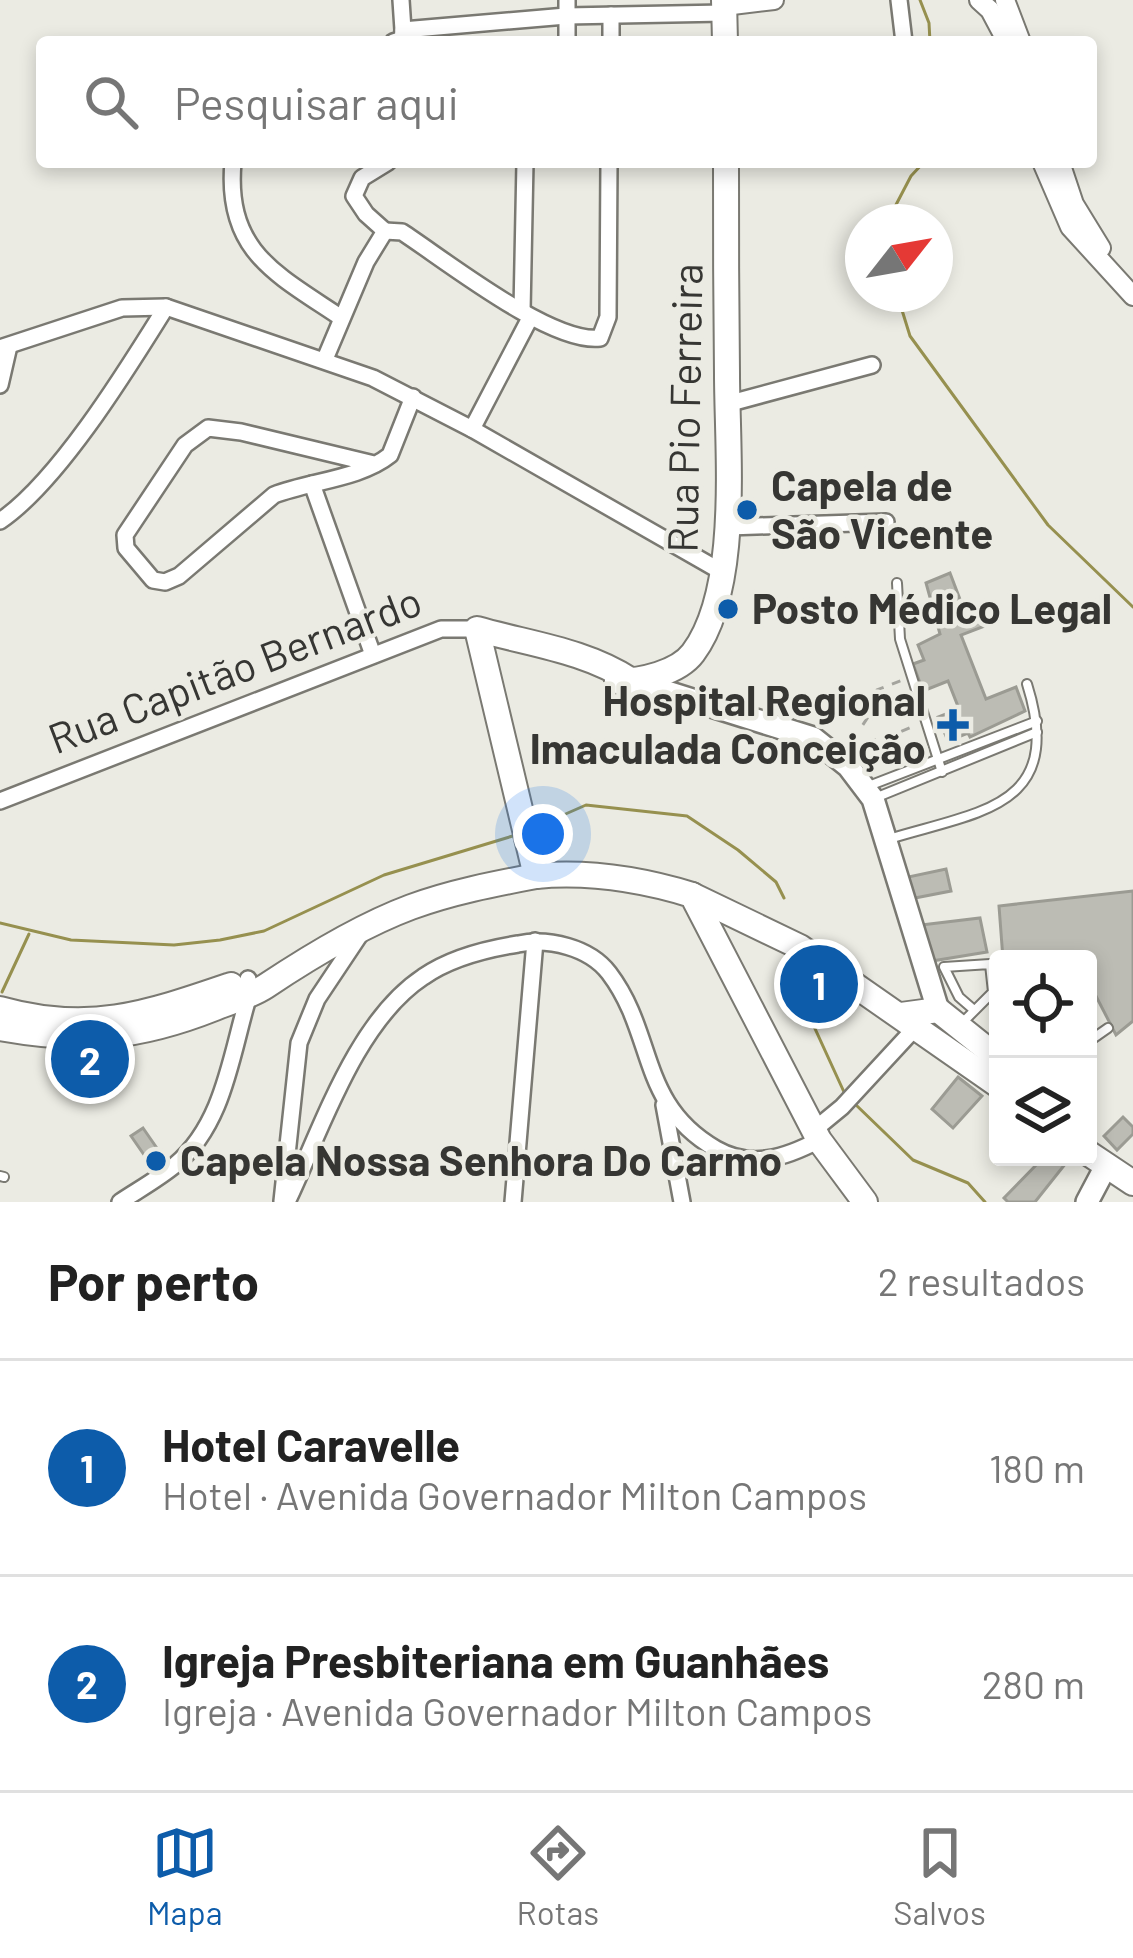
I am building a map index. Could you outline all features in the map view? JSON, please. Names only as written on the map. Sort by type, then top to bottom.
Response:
[{"type":"main road","name":"Rua Pio Ferreira","points":[[632,680],[679,665],[693,652],[717,598],[722,572],[728,527],[726,168]]},
{"type":"main road","name":"Rua Capitão Bernardo","points":[[489,632],[526,639],[611,667],[632,680],[813,738],[848,766],[870,793],[941,997]]},
{"type":"main road","points":[[489,632],[536,876]]},
{"type":"main road","points":[[0,1028],[74,1040],[129,1036],[176,1023],[410,908],[474,887],[536,876],[594,874],[650,882],[692,895],[789,941],[908,1021],[960,1027],[989,1051]]},
{"type":"main road","points":[[692,895],[816,1135],[865,1202]]},
{"type":"main road","points":[[0,1009],[34,1019],[83,1023],[249,987]]},
{"type":"main road","points":[[908,1021],[941,997],[989,1071]]},
{"type":"main road","points":[[1097,1160],[1133,1184]]},
{"type":"main road","points":[[1087,1202],[1096,1166]]},
{"type":"street","points":[[400,36],[401,0]]},
{"type":"street","points":[[411,36],[567,8],[611,15],[774,0]]},
{"type":"street","points":[[899,0],[903,36]]},
{"type":"street","points":[[979,0],[990,10],[1003,36]]},
{"type":"street","points":[[1005,0],[1019,36]]},
{"type":"street","points":[[611,15],[611,36]]},
{"type":"street","points":[[232,168],[238,225],[252,253],[340,317]]},
{"type":"street","points":[[378,168],[362,178],[354,196],[365,214],[385,230],[402,232],[526,314],[593,339],[606,330],[609,168]]},
{"type":"street","points":[[472,429],[526,314],[525,168]]},
{"type":"street","points":[[1045,168],[1070,227],[1133,296]]},
{"type":"street","points":[[1062,168],[1091,237],[1133,282]]},
{"type":"street","points":[[326,359],[340,317],[385,230]]},
{"type":"street","points":[[0,521],[51,470],[122,380],[166,307]]},
{"type":"street","points":[[0,385],[5,347],[122,308],[166,307],[326,359],[412,397],[722,572]]},
{"type":"street","points":[[727,404],[872,364]]},
{"type":"street","points":[[374,464],[220,427],[196,434],[125,535],[126,548],[153,580],[165,582],[179,576],[274,495],[374,464],[390,455],[412,397]]},
{"type":"street","points":[[313,484],[373,656]]},
{"type":"street","points":[[728,527],[886,522]]},
{"type":"street","name":"Rua Capitão Bernardo","points":[[0,802],[441,629],[489,632]]},
{"type":"street","points":[[284,1202],[299,1043],[317,999],[364,928]]},
{"type":"street","points":[[284,1202],[364,1040],[386,1012],[422,977],[493,948],[535,941],[566,946],[608,970],[663,1099],[682,1202]]},
{"type":"street","points":[[513,1202],[535,941]]},
{"type":"street","points":[[120,1202],[176,1164],[217,1110],[249,987]]},
{"type":"street","points":[[663,1099],[688,1132],[733,1158],[759,1161],[790,1155],[857,1091],[908,1021]]},
{"type":"lane","points":[[897,583],[900,639],[909,677],[942,772]]},
{"type":"lane","points":[[888,839],[978,814],[1009,799],[1032,766],[1037,727],[1027,685]]},
{"type":"lane","points":[[870,793],[939,761],[1037,727]]},
{"type":"lane","points":[[870,793],[942,772],[1037,727]]},
{"type":"lane","points":[[941,997],[944,967],[990,964],[993,992],[960,1027]]},
{"type":"lane","points":[[1097,1036],[1108,1028]]},
{"type":"path","points":[[909,677],[877,690],[868,717],[852,741],[884,739],[927,721]]},
{"type":"building","points":[[950,573],[968,613],[978,609],[985,626],[961,635],[986,699],[1016,687],[1025,711],[970,737],[968,733],[948,741],[938,717],[959,709],[948,681],[923,691],[913,664],[924,660],[918,645],[940,634],[926,583]]},
{"type":"building","points":[[946,869],[951,891],[915,898],[908,877]]},
{"type":"building","points":[[1133,891],[1133,1021],[1116,1035],[1097,998],[1097,950],[1002,950],[999,906]]},
{"type":"building","points":[[980,918],[987,952],[932,961],[921,925]]},
{"type":"building","points":[[958,1077],[982,1096],[953,1128],[932,1109]]},
{"type":"building","points":[[1123,1117],[1133,1134],[1117,1150],[1104,1136]]},
{"type":"building","points":[[143,1128],[161,1154],[149,1162],[131,1136]]},
{"type":"building","points":[[1035,1166],[1064,1166],[1035,1202],[1004,1198]]},
{"type":"waterway","points":[[920,0],[930,36]]},
{"type":"waterway","points":[[896,204],[918,168]]},
{"type":"waterway","points":[[903,312],[910,336],[1048,525],[1133,607]]},
{"type":"waterway","points":[[536,827],[586,805],[687,816],[776,882],[784,898]]},
{"type":"waterway","points":[[0,923],[71,940],[174,945],[220,940],[264,931],[384,875],[516,835]]},
{"type":"waterway","points":[[2,992],[29,934]]},
{"type":"waterway","points":[[790,974],[844,1092]]},
{"type":"waterway","points":[[855,1104],[913,1160],[968,1183],[985,1202]]},
{"type":"place","name":"Capela de São Vicente","points":[[747,510]]},
{"type":"place","name":"Posto Médico Legal","points":[[728,609]]},
{"type":"place","name":"Hospital Regional Imaculada Conceição","points":[[953,725]]},
{"type":"place","name":"Hotel Caravelle","points":[[819,984]]},
{"type":"place","name":"Igreja Presbiteriana em Guanhães","points":[[90,1059]]},
{"type":"place","name":"Capela Nossa Senhora Do Carmo","points":[[156,1161]]}]
